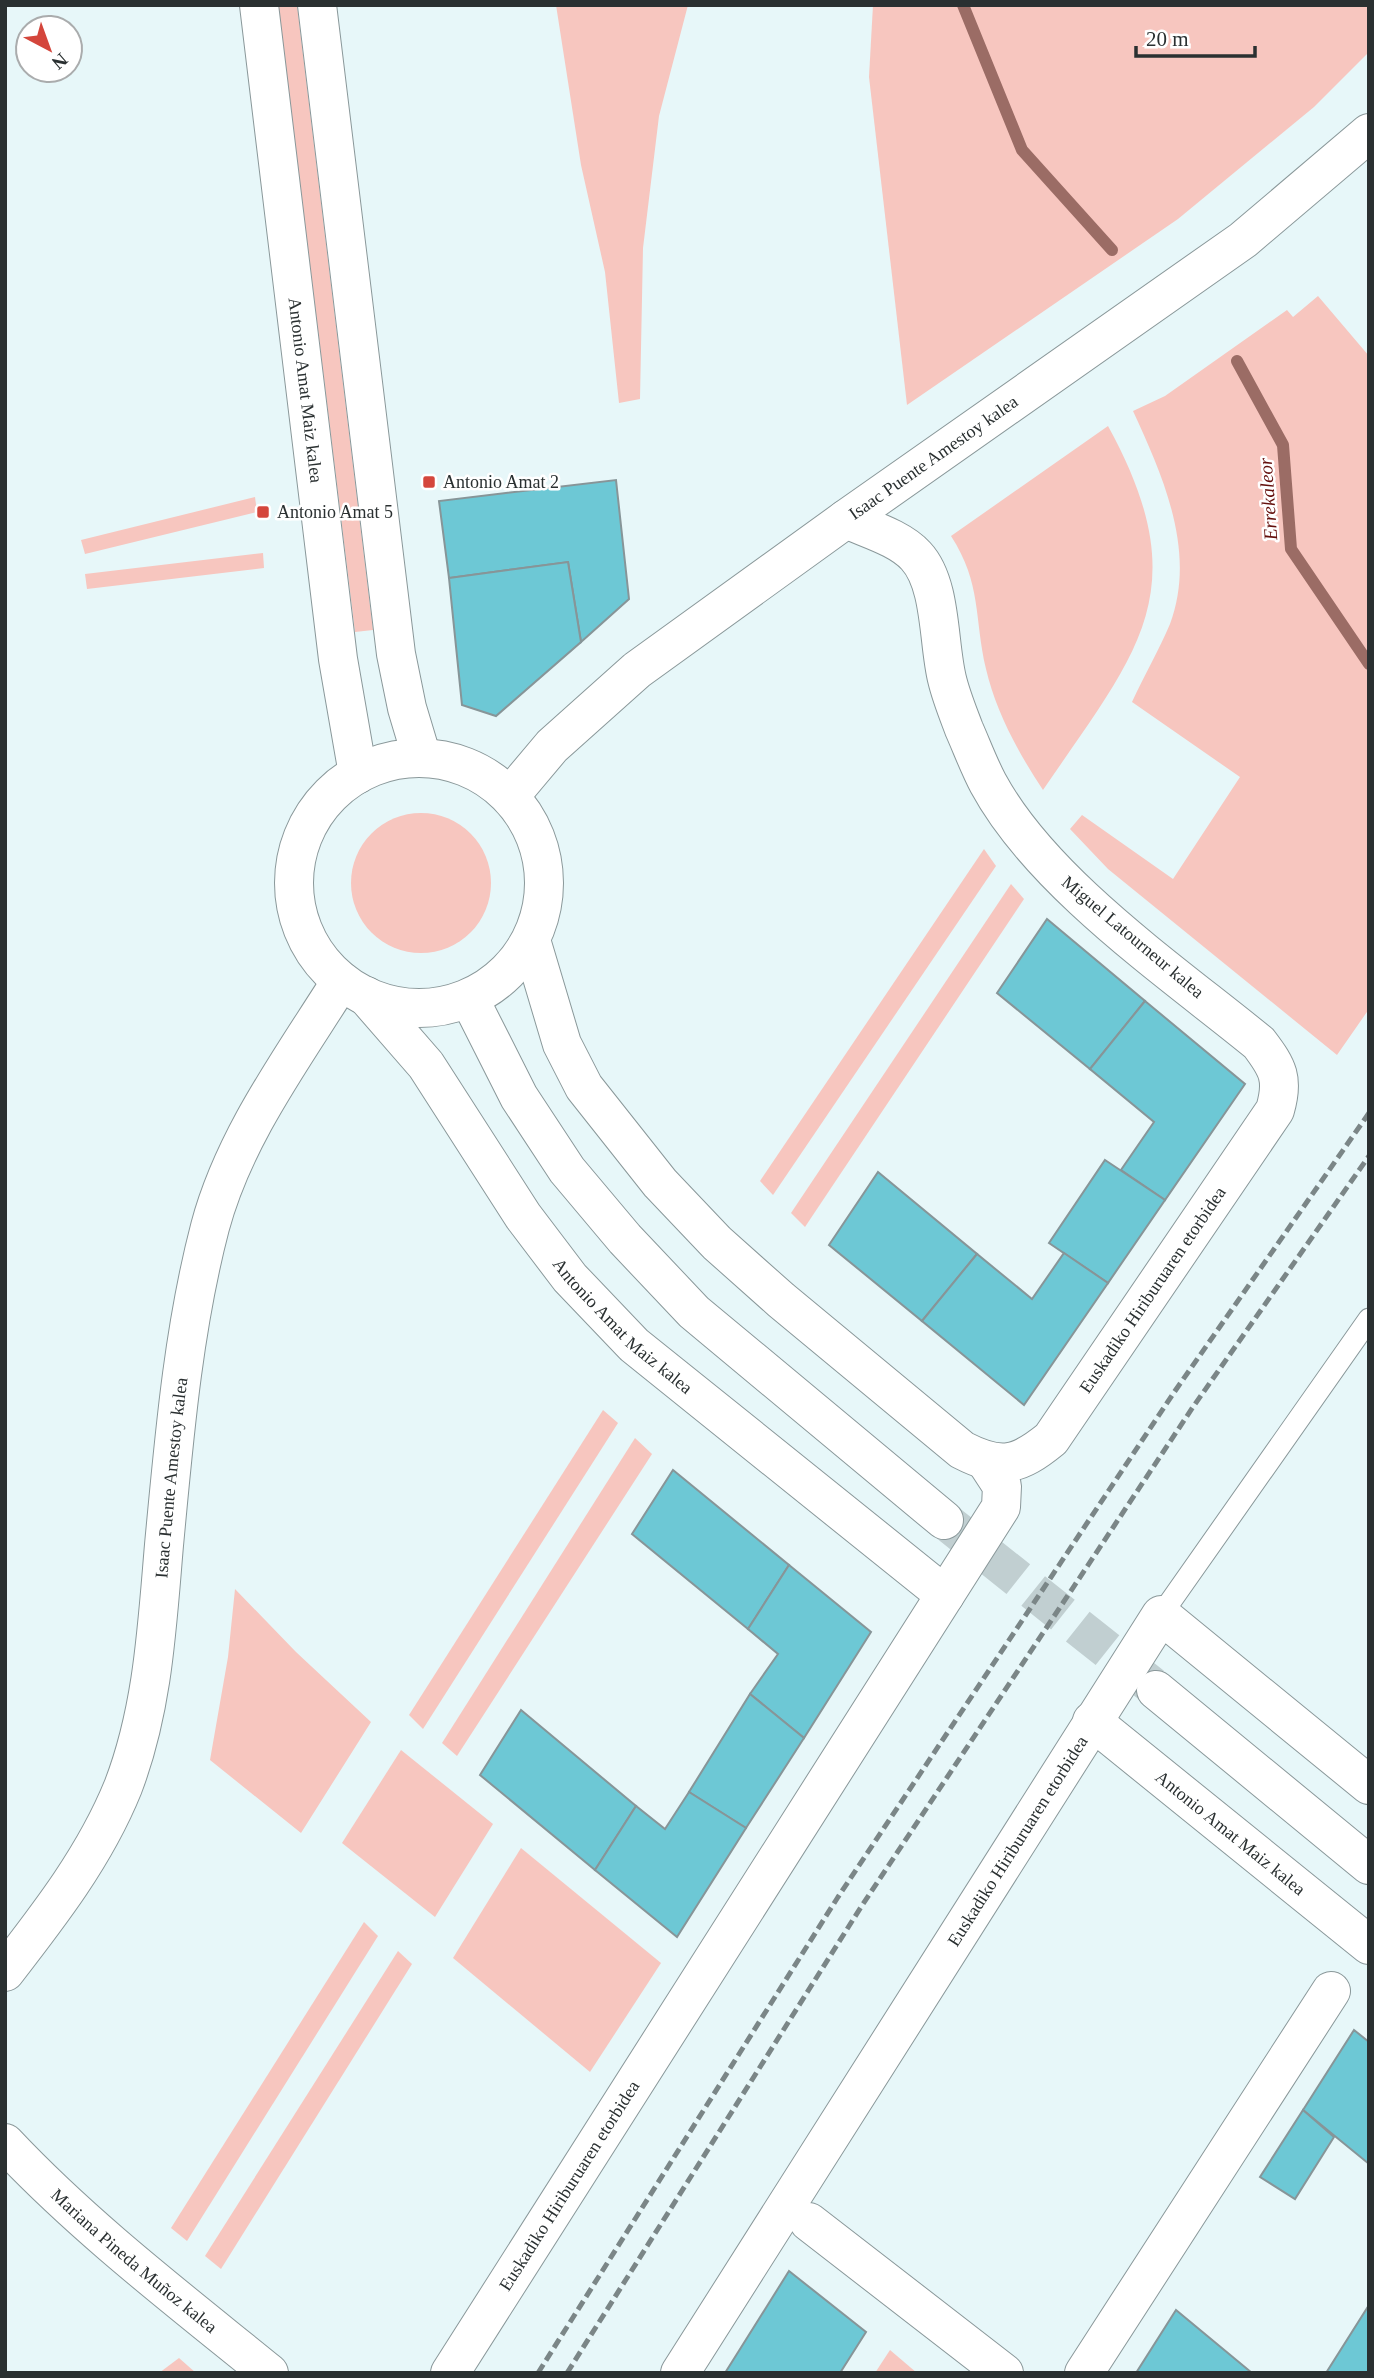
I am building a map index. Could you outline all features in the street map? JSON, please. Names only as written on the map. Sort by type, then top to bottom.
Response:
[{"type":"street","name":"Antonio Amat Maiz kalea","points":[[259,5],[345,715],[358,774]]},
{"type":"street","points":[[317,5],[396,654],[422,758]]},
{"type":"street","name":"Isaac Puente Amestoy kalea","points":[[510,796],[552,746],[628,678],[846,519],[1243,240],[1369,133]]},
{"type":"street","name":"Miguel Latourneur kalea","points":[[846,519],[906,548],[918,557],[930,580],[947,679],[964,727],[988,783],[1016,824],[1050,866],[1087,902],[1259,1043],[1275,1064],[1282,1088],[1275,1110]]},
{"type":"street","points":[[422,758],[454,762],[484,775],[510,796],[532,827],[543,864],[543,903],[531,940],[505,974],[468,998],[443,1006],[417,1008],[391,1005],[353,989],[314,951],[297,913],[294,873],[304,833],[326,799],[358,774],[389,761],[422,758]]},
{"type":"street","points":[[531,940],[562,1045],[584,1087],[660,1183],[717,1243],[781,1300],[962,1450],[1003,1462]]},
{"type":"street","name":"Antonio Amat Maiz kalea","points":[[353,989],[426,1065],[516,1205],[554,1257],[634,1345],[945,1595]]},
{"type":"street","name":"Isaac Puente Amestoy kalea","points":[[5,1972],[58,1905],[97,1841],[122,1787],[145,1718],[156,1646],[184,1363],[197,1282],[211,1223],[243,1141],[353,989]]},
{"type":"street","points":[[468,998],[519,1097],[568,1170],[625,1239],[694,1312],[944,1520]]},
{"type":"street","name":"Euskadiko Hiriburuaren etorbidea","points":[[450,2373],[1001,1507],[1003,1462],[1051,1439],[1275,1110]]},
{"type":"street","points":[[1161,1615],[1369,1784]]},
{"type":"street","name":"Euskadiko Hiriburuaren etorbidea","points":[[680,2373],[1161,1615]]},
{"type":"street","points":[[1156,1690],[1369,1865]]},
{"type":"street","name":"Antonio Amat Maiz kalea","points":[[1092,1721],[1369,1945]]},
{"type":"street","points":[[1084,2373],[1331,1991]]},
{"type":"street","name":"Mariana Pineda Muñoz kalea","points":[[5,2143],[37,2177],[107,2241],[269,2373]]},
{"type":"street","points":[[809,2222],[1004,2373]]},
{"type":"lane","name":"Euskadiko Hiriburuaren etorbidea","points":[[1161,1615],[1369,1319]]},
{"type":"shaded area","points":[[278,5],[297,5],[373,630],[355,632]]},
{"type":"shaded area","points":[[556,5],[688,5],[659,116],[643,248],[640,399],[619,403],[605,272],[581,165]]},
{"type":"shaded area","points":[[873,5],[1369,5],[1369,52],[1314,107],[1178,219],[907,405],[869,77]]},
{"type":"shaded area","points":[[1318,296],[1369,356],[1369,1009],[1337,1055],[1108,869],[1070,829],[1082,815],[1173,879],[1240,777],[1132,702],[1170,624],[1180,569],[1173,515],[1165,488],[1133,411],[1165,396],[1287,310],[1293,317]]},
{"type":"shaded area","points":[[1108,426],[1135,484],[1149,534],[1152,578],[1145,618],[1129,658],[1106,698],[1043,790],[1017,747],[990,685],[982,651],[973,586],[961,553],[951,536]]},
{"type":"shaded area","points":[[255,497],[257,512],[85,554],[81,540]]},
{"type":"shaded area","points":[[263,553],[264,568],[87,589],[85,574]]},
{"type":"shaded area","points":[[421,813],[448,818],[471,833],[486,856],[491,883],[486,910],[471,933],[448,948],[421,953],[394,948],[371,933],[356,910],[351,883],[356,856],[371,833],[394,818]]},
{"type":"shaded area","points":[[984,849],[996,866],[773,1195],[760,1181]]},
{"type":"shaded area","points":[[1011,884],[1024,899],[805,1227],[791,1213]]},
{"type":"shaded area","points":[[603,1410],[618,1423],[423,1729],[409,1715]]},
{"type":"shaded area","points":[[635,1438],[652,1454],[457,1756],[442,1743]]},
{"type":"shaded area","points":[[235,1589],[296,1652],[371,1722],[301,1833],[210,1760],[228,1657]]},
{"type":"shaded area","points":[[401,1750],[493,1824],[435,1917],[342,1843]]},
{"type":"shaded area","points":[[521,1848],[661,1963],[590,2072],[453,1958]]},
{"type":"shaded area","points":[[364,1922],[378,1936],[187,2241],[171,2228]]},
{"type":"shaded area","points":[[398,1951],[412,1964],[221,2269],[205,2256]]},
{"type":"shaded area","points":[[890,2350],[917,2373],[875,2373]]},
{"type":"shaded area","points":[[179,2358],[196,2373],[159,2373]]},
{"type":"building","points":[[616,480],[629,599],[581,642],[568,562],[449,578],[439,501]]},
{"type":"building","points":[[568,562],[581,642],[496,716],[462,705],[449,578]]},
{"type":"building","points":[[1047,919],[1145,1001],[1090,1069],[997,993]]},
{"type":"building","points":[[1145,1001],[1245,1084],[1165,1200],[1121,1170],[1154,1122],[1090,1069]]},
{"type":"building","points":[[1105,1160],[1165,1200],[1108,1283],[1049,1243]]},
{"type":"building","points":[[878,1172],[977,1254],[922,1321],[829,1245]]},
{"type":"building","points":[[1064,1253],[1108,1283],[1024,1405],[922,1321],[977,1254],[1032,1299]]},
{"type":"building","points":[[673,1470],[789,1565],[748,1629],[632,1534]]},
{"type":"building","points":[[789,1565],[871,1632],[804,1738],[750,1694],[778,1654],[748,1629]]},
{"type":"building","points":[[750,1694],[804,1738],[746,1828],[689,1792]]},
{"type":"building","points":[[521,1710],[636,1806],[595,1870],[480,1775]]},
{"type":"building","points":[[689,1792],[746,1828],[677,1937],[595,1870],[636,1806],[665,1829]]},
{"type":"building","points":[[1354,2030],[1369,2042],[1369,2164],[1303,2110]]},
{"type":"building","points":[[1303,2110],[1334,2137],[1295,2199],[1260,2177]]},
{"type":"building","points":[[789,2271],[866,2332],[840,2373],[725,2373]]},
{"type":"building","points":[[1369,2305],[1369,2373],[1326,2373]]},
{"type":"building","points":[[1176,2310],[1252,2373],[1136,2373]]},
{"type":"waterway","name":"Errekaleor","points":[[963,5],[1022,150],[1112,250]]},
{"type":"waterway","name":"Errekaleor","points":[[1237,361],[1283,445],[1291,549],[1369,664]]},
{"type":"tunnel","points":[[944,1520],[1155,1688]]},
{"type":"railway","points":[[538,2373],[838,1897],[1175,1391],[1369,1113]]},
{"type":"railway","points":[[567,2373],[861,1907],[1193,1407],[1369,1156]]},
{"type":"place","name":"Antonio Amat 2","points":[[429,482]]},
{"type":"place","name":"Antonio Amat 5","points":[[263,512]]}]
